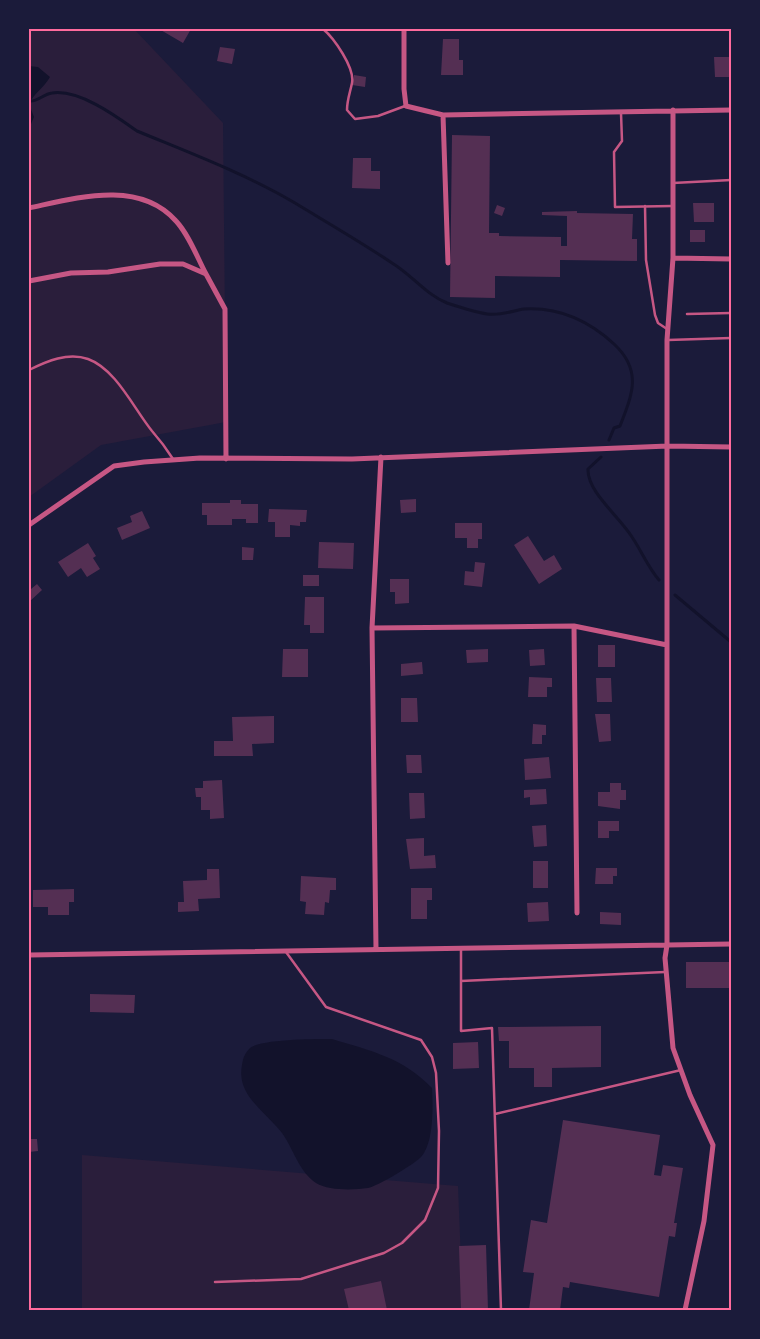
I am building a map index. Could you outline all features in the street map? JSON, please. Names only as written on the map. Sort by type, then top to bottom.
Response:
[{"type":"street","points":[[404,29],[404,89],[406,106],[443,115],[731,110]]},
{"type":"street","points":[[673,110],[671,183],[673,258],[667,340],[667,945],[665,958],[673,1048],[690,1095],[713,1145],[704,1221],[685,1310]]},
{"type":"street","points":[[443,115],[448,263]]},
{"type":"street","points":[[29,208],[84,196],[136,196],[159,206],[177,221],[224,309],[226,459]]},
{"type":"street","points":[[673,258],[731,259]]},
{"type":"street","points":[[29,281],[71,272],[108,272],[160,264],[183,264],[206,274]]},
{"type":"street","points":[[29,525],[114,466],[173,460],[381,457],[668,446],[731,447]]},
{"type":"street","points":[[376,949],[372,628],[381,457]]},
{"type":"street","points":[[372,628],[574,626],[666,645]]},
{"type":"street","points":[[574,626],[577,914]]},
{"type":"street","points":[[29,955],[731,944]]},
{"type":"lane","points":[[322,29],[332,37],[346,62],[352,81],[346,97],[347,110],[355,119],[378,116],[406,106]]},
{"type":"lane","points":[[621,111],[622,141],[614,152],[614,207],[672,206]]},
{"type":"lane","points":[[671,183],[731,180]]},
{"type":"lane","points":[[645,206],[646,260],[655,315],[658,323],[668,330]]},
{"type":"lane","points":[[687,314],[731,313]]},
{"type":"lane","points":[[667,340],[731,338]]},
{"type":"lane","points":[[29,370],[64,356],[81,357],[95,362],[108,372],[134,404],[152,431],[162,440],[173,460]]},
{"type":"lane","points":[[461,948],[461,1032],[492,1028],[501,1310]]},
{"type":"lane","points":[[215,1282],[301,1279],[384,1253],[402,1243],[425,1220],[438,1188],[439,1131],[436,1073],[432,1057],[421,1040],[326,1007],[285,950]]},
{"type":"lane","points":[[461,981],[667,972]]},
{"type":"lane","points":[[494,1114],[681,1070]]},
{"type":"shaded area","points":[[29,29],[134,29],[223,123],[226,422],[101,445],[29,497]]},
{"type":"shaded area","points":[[29,66],[38,67],[50,77],[29,104]]},
{"type":"shaded area","points":[[29,104],[34,117],[29,125]]},
{"type":"shaded area","points":[[332,1039],[385,1056],[421,1077],[432,1088],[432,1124],[425,1151],[417,1161],[368,1188],[334,1189],[316,1183],[305,1173],[282,1133],[253,1102],[243,1085],[241,1076],[242,1062],[250,1048],[277,1041]]},
{"type":"shaded area","points":[[82,1155],[458,1186],[463,1310],[82,1310]]},
{"type":"building","points":[[159,29],[191,29],[183,43]]},
{"type":"building","points":[[443,39],[459,39],[459,60],[463,60],[463,75],[441,75]]},
{"type":"building","points":[[220,47],[235,49],[232,64],[217,61]]},
{"type":"building","points":[[714,57],[731,57],[731,77],[715,77]]},
{"type":"building","points":[[354,75],[366,77],[365,87],[352,85]]},
{"type":"building","points":[[452,135],[490,136],[489,233],[499,233],[499,236],[561,237],[561,246],[567,246],[567,216],[542,215],[542,212],[577,211],[577,213],[633,214],[632,239],[637,239],[637,261],[560,260],[560,277],[495,276],[495,298],[450,297]]},
{"type":"building","points":[[353,158],[371,158],[371,171],[380,171],[380,189],[352,188]]},
{"type":"building","points":[[693,203],[714,203],[714,222],[694,222]]},
{"type":"building","points":[[497,205],[505,208],[502,216],[494,213]]},
{"type":"building","points":[[690,230],[705,230],[705,242],[690,242]]},
{"type":"building","points":[[416,499],[416,512],[401,513],[400,500]]},
{"type":"building","points":[[230,500],[241,500],[241,504],[258,504],[258,523],[246,523],[246,519],[232,519],[232,525],[207,525],[207,515],[202,515],[202,503],[230,503]]},
{"type":"building","points":[[269,509],[307,510],[306,522],[300,522],[300,526],[290,525],[290,537],[275,537],[275,522],[268,522]]},
{"type":"building","points":[[142,511],[150,528],[122,540],[117,528],[132,522],[130,516]]},
{"type":"building","points":[[455,523],[482,523],[482,539],[478,539],[478,548],[467,548],[467,538],[455,538]]},
{"type":"building","points":[[528,536],[544,561],[554,555],[562,569],[539,584],[514,545]]},
{"type":"building","points":[[319,542],[354,543],[353,569],[318,568]]},
{"type":"building","points":[[88,543],[96,556],[93,558],[100,569],[87,577],[81,568],[68,577],[58,562]]},
{"type":"building","points":[[242,547],[254,548],[253,560],[242,560]]},
{"type":"building","points":[[475,562],[485,563],[482,587],[464,585],[465,571],[474,572]]},
{"type":"building","points":[[303,575],[319,575],[319,586],[303,586]]},
{"type":"building","points":[[390,579],[409,579],[409,603],[395,604],[395,592],[390,592]]},
{"type":"building","points":[[37,584],[42,590],[29,602],[29,586],[31,589]]},
{"type":"building","points":[[305,597],[324,597],[324,633],[310,633],[310,625],[304,625]]},
{"type":"building","points":[[598,645],[615,645],[615,667],[598,667]]},
{"type":"building","points":[[283,649],[308,649],[308,677],[282,677]]},
{"type":"building","points":[[488,649],[488,662],[467,663],[466,650]]},
{"type":"building","points":[[544,649],[545,665],[530,666],[529,650]]},
{"type":"building","points":[[422,662],[423,674],[401,676],[401,664]]},
{"type":"building","points":[[529,677],[552,678],[552,687],[547,687],[547,697],[528,697]]},
{"type":"building","points":[[596,678],[611,678],[612,702],[597,702]]},
{"type":"building","points":[[401,698],[417,698],[418,722],[401,722]]},
{"type":"building","points":[[595,714],[610,714],[611,741],[599,742]]},
{"type":"building","points":[[274,716],[274,743],[252,744],[253,756],[214,756],[214,741],[233,741],[232,717]]},
{"type":"building","points":[[533,724],[546,725],[546,735],[542,735],[542,744],[532,744]]},
{"type":"building","points":[[406,755],[421,755],[422,773],[407,773]]},
{"type":"building","points":[[549,757],[551,778],[525,780],[524,759]]},
{"type":"building","points":[[222,780],[224,818],[210,819],[210,810],[201,810],[201,797],[196,797],[195,788],[203,788],[203,781]]},
{"type":"building","points":[[610,783],[621,783],[621,790],[626,790],[626,800],[620,800],[620,809],[598,806],[598,792],[610,792]]},
{"type":"building","points":[[546,789],[547,804],[530,805],[530,797],[524,798],[524,790]]},
{"type":"building","points":[[409,793],[424,793],[425,818],[410,819]]},
{"type":"building","points":[[598,821],[619,821],[619,831],[609,831],[609,838],[598,838]]},
{"type":"building","points":[[546,825],[547,846],[534,847],[532,826]]},
{"type":"building","points":[[424,838],[424,856],[435,855],[436,868],[410,869],[406,839]]},
{"type":"building","points":[[533,861],[548,861],[548,888],[533,888]]},
{"type":"building","points":[[596,868],[617,868],[617,876],[613,876],[613,884],[595,884]]},
{"type":"building","points":[[207,869],[219,869],[220,898],[198,899],[199,911],[178,912],[178,902],[184,902],[183,881],[207,880]]},
{"type":"building","points":[[301,876],[336,878],[336,890],[330,890],[329,903],[325,902],[324,915],[305,914],[306,902],[300,901]]},
{"type":"building","points":[[411,888],[432,888],[432,900],[427,900],[427,919],[411,919]]},
{"type":"building","points":[[74,889],[74,902],[69,902],[69,915],[48,915],[48,907],[33,907],[33,890]]},
{"type":"building","points":[[548,902],[549,921],[528,922],[527,903]]},
{"type":"building","points":[[600,912],[621,913],[621,925],[600,924]]},
{"type":"building","points":[[686,962],[731,962],[731,988],[686,988]]},
{"type":"building","points":[[90,994],[135,995],[134,1013],[90,1012]]},
{"type":"building","points":[[601,1026],[601,1067],[552,1068],[552,1087],[534,1087],[534,1068],[509,1068],[509,1041],[499,1041],[498,1027]]},
{"type":"building","points":[[478,1042],[479,1068],[453,1069],[453,1043]]},
{"type":"building","points":[[563,1120],[660,1135],[654,1175],[661,1176],[663,1165],[683,1168],[674,1223],[677,1223],[675,1237],[669,1236],[659,1297],[570,1282],[569,1288],[563,1287],[560,1310],[529,1310],[534,1273],[523,1272],[531,1220],[547,1223]]},
{"type":"building","points":[[29,1139],[37,1139],[38,1151],[29,1152]]},
{"type":"building","points":[[486,1245],[488,1310],[461,1310],[459,1246]]},
{"type":"building","points":[[381,1281],[387,1310],[349,1310],[344,1289]]},
{"type":"waterway","points":[[31,101],[52,93],[63,93],[85,99],[119,118],[137,131],[218,164],[276,192],[399,268],[432,295],[447,303],[472,311],[492,314],[524,309],[549,310],[584,322],[614,344],[623,354],[632,374],[631,394],[628,404],[620,426],[614,428],[609,440]]},
{"type":"waterway","points":[[601,457],[588,469],[593,487],[627,529],[659,580]]},
{"type":"waterway","points":[[675,595],[731,642]]}]
